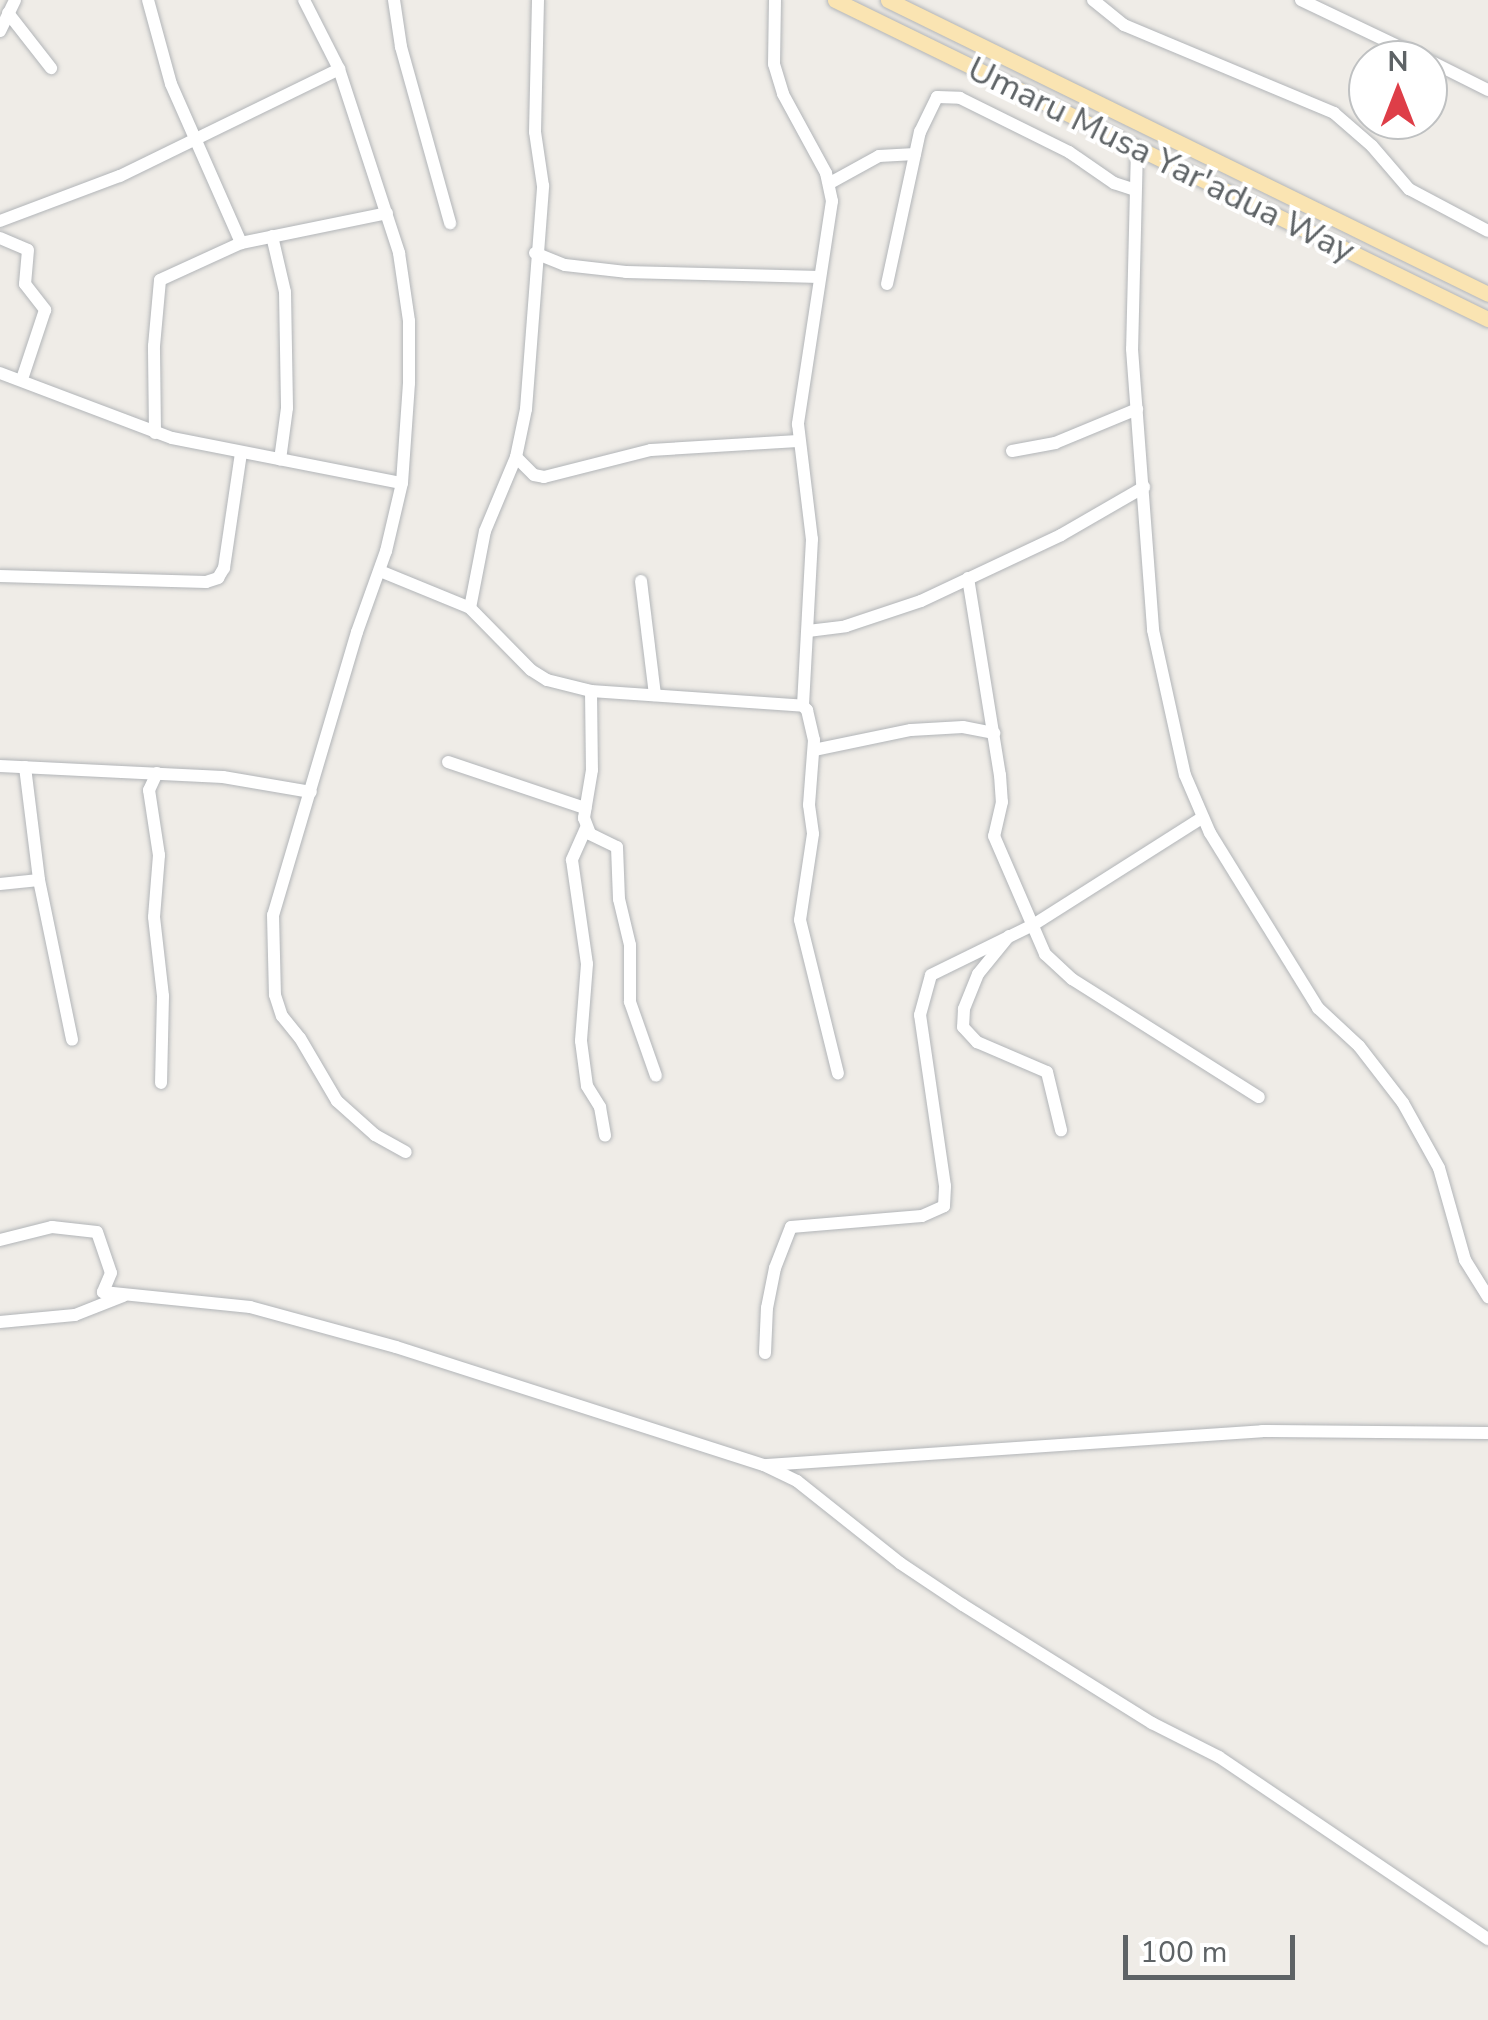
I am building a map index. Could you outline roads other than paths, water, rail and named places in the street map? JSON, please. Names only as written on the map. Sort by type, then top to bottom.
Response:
[{"type":"main road","name":"Umaru Musa Yar'adua Way","points":[[835,0],[1488,319]]},
{"type":"main road","name":"Umaru Musa Yar'adua Way","points":[[888,0],[1488,294]]},
{"type":"street","points":[[148,0],[171,84],[241,243]]},
{"type":"street","points":[[304,0],[339,69],[387,213],[405,283],[409,321],[402,483],[380,571],[356,632],[273,915],[278,1008],[336,1101],[374,1136],[406,1152]]},
{"type":"street","points":[[394,0],[401,47],[450,223]]},
{"type":"street","points":[[470,608],[485,531],[516,457],[526,409],[543,186],[535,132],[538,0]]},
{"type":"street","points":[[775,0],[774,64],[783,94],[830,184],[830,226],[798,441],[812,540],[803,706],[814,750],[809,805],[812,844],[800,920],[838,1073]]},
{"type":"street","points":[[1093,0],[1124,26],[1334,113],[1372,146],[1409,189],[1488,231]]},
{"type":"street","points":[[1301,0],[1386,40]]},
{"type":"street","points":[[0,32],[11,7]]},
{"type":"street","points":[[11,7],[51,68]]},
{"type":"street","points":[[0,221],[120,176],[339,69]]},
{"type":"street","points":[[1448,70],[1488,90]]},
{"type":"street","points":[[887,284],[915,154],[931,102],[946,96],[1070,152],[1104,178],[1133,189]]},
{"type":"street","points":[[1137,148],[1132,348],[1152,630],[1185,775],[1203,817],[1318,1008],[1359,1046],[1403,1103],[1439,1168],[1444,1200],[1465,1260],[1488,1297]]},
{"type":"street","points":[[830,184],[880,156],[915,154]]},
{"type":"street","points":[[156,433],[154,346],[160,280],[241,243],[387,213]]},
{"type":"street","points":[[272,236],[286,292],[287,396],[280,460]]},
{"type":"street","points":[[0,238],[28,250],[25,284],[44,310],[22,379]]},
{"type":"street","points":[[536,253],[565,265],[626,272],[820,277]]},
{"type":"street","points":[[0,374],[22,379],[156,433],[402,483]]},
{"type":"street","points":[[1012,451],[1068,438],[1137,410]]},
{"type":"street","points":[[516,457],[534,475],[544,477],[651,450],[798,441]]},
{"type":"street","points":[[0,576],[206,582],[218,578],[224,568],[242,453]]},
{"type":"street","points":[[808,632],[879,617],[1061,535],[1144,486]]},
{"type":"street","points":[[380,571],[470,608],[531,670],[547,680],[591,690],[803,706]]},
{"type":"street","points":[[968,578],[1002,796],[994,836],[1045,954],[1058,969],[1259,1096]]},
{"type":"street","points":[[641,581],[656,695]]},
{"type":"street","points":[[591,690],[592,770],[585,808],[586,828],[572,860],[587,964],[581,1041],[587,1086],[600,1108],[605,1136]]},
{"type":"street","points":[[814,750],[910,730],[963,727],[994,733]]},
{"type":"street","points":[[448,762],[585,808]]},
{"type":"street","points":[[0,766],[223,777],[311,792]]},
{"type":"street","points":[[25,767],[39,880],[72,1040]]},
{"type":"street","points":[[157,773],[150,790],[159,855],[154,917],[164,996],[160,1084]]},
{"type":"street","points":[[765,1354],[772,1282],[785,1235],[792,1228],[922,1216],[944,1206],[945,1186],[920,1002],[930,975],[941,966],[1033,925],[1203,817]]},
{"type":"street","points":[[586,828],[617,847],[619,899],[630,946],[630,1002],[656,1076]]},
{"type":"street","points":[[0,884],[39,880]]},
{"type":"street","points":[[1010,934],[978,974],[964,1009],[963,1027],[978,1042],[1052,1078],[1061,1130]]},
{"type":"street","points":[[0,1240],[52,1227],[97,1232],[112,1273],[103,1292],[250,1307],[396,1347],[764,1466],[798,1481],[900,1564],[1152,1723],[1219,1757],[1488,1939]]},
{"type":"street","points":[[0,1322],[74,1315],[122,1296]]},
{"type":"street","points":[[764,1466],[1262,1430],[1488,1433]]}]
